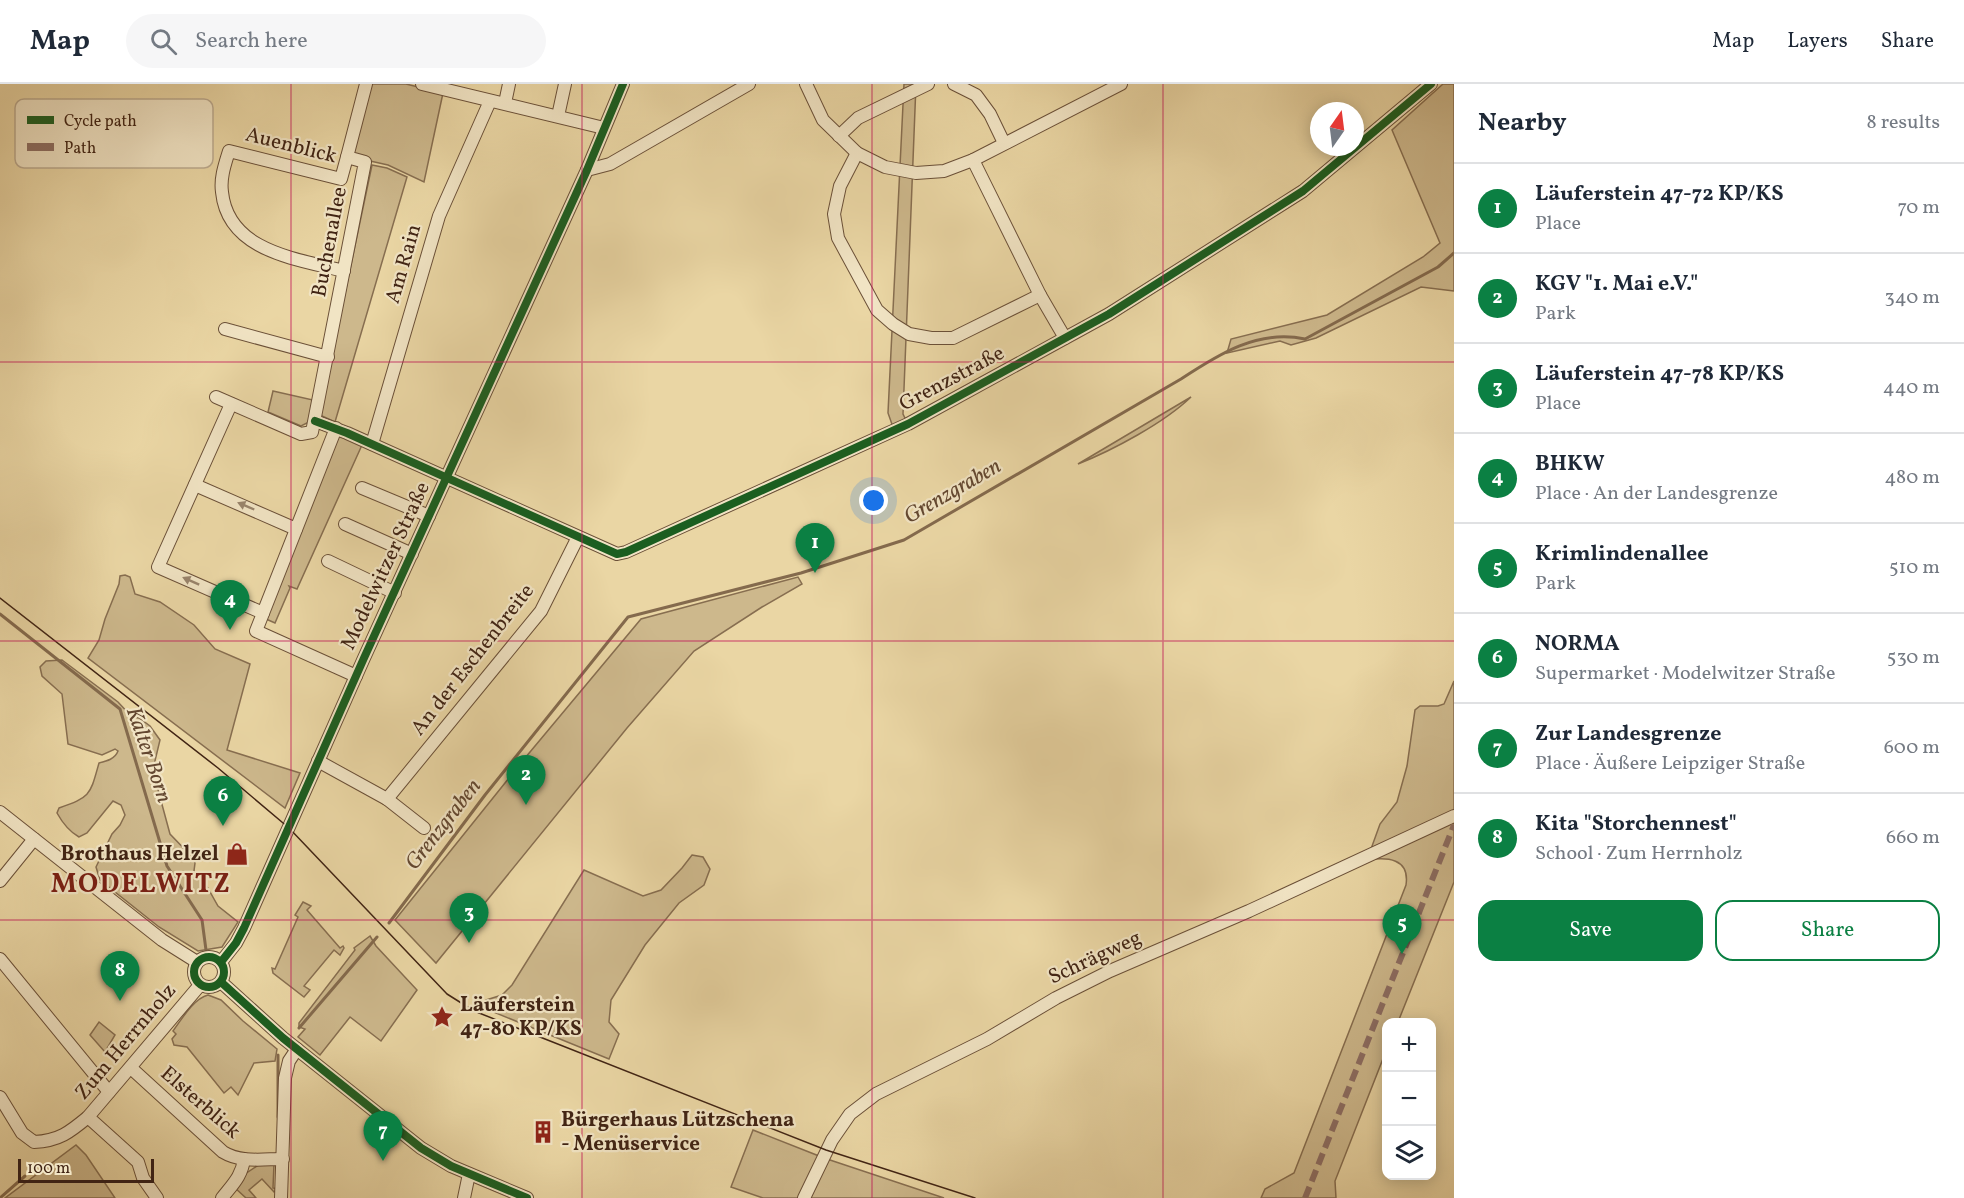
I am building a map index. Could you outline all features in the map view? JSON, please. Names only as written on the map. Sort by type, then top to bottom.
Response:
[{"type":"street","name":"Buchenallee","points":[[315,421],[365,162],[347,157],[366,84]]},
{"type":"street","points":[[422,84],[604,128]]},
{"type":"street","points":[[505,103],[509,84]]},
{"type":"street","points":[[558,116],[565,84]]},
{"type":"street","name":"Modelwitzer Straße","points":[[221,962],[244,928],[356,676],[587,170],[623,84]]},
{"type":"street","points":[[587,170],[620,159],[749,84]]},
{"type":"street","points":[[806,84],[823,120],[857,153],[885,166],[916,173],[944,171],[973,160],[1121,84]]},
{"type":"street","points":[[839,136],[858,118],[928,84]]},
{"type":"street","points":[[954,84],[976,95],[990,114],[1004,143]]},
{"type":"street","name":"Grenzstraße","points":[[315,421],[336,428],[617,554],[626,552],[908,424],[1153,287],[1303,191],[1431,84]]},
{"type":"street","name":"Am Rain","points":[[372,444],[439,216],[490,101]]},
{"type":"street","name":"Auenblick","points":[[344,271],[268,251],[243,235],[229,218],[222,192],[229,151],[341,179],[347,157]]},
{"type":"street","points":[[857,153],[840,186],[834,214],[838,238],[878,310],[893,324],[909,334],[931,338],[953,338],[1040,295]]},
{"type":"street","points":[[973,160],[1040,295],[1065,338]]},
{"type":"street","points":[[225,329],[328,357]]},
{"type":"street","points":[[216,397],[301,434],[312,432],[315,421]]},
{"type":"street","points":[[231,404],[158,567],[263,613]]},
{"type":"street","points":[[336,428],[256,631],[356,676]]},
{"type":"street","points":[[195,485],[296,529]]},
{"type":"street","points":[[362,488],[429,516]]},
{"type":"street","points":[[345,524],[412,554]]},
{"type":"street","name":"An der Eschenbreite","points":[[387,799],[541,611],[578,537]]},
{"type":"street","points":[[328,561],[395,592]]},
{"type":"street","points":[[318,761],[387,799],[424,828]]},
{"type":"street","points":[[0,812],[162,940],[196,962]]},
{"type":"street","name":"Schrägweg","points":[[804,1198],[832,1140],[850,1114],[876,1094],[987,1039],[1056,998],[1110,970],[1249,911],[1454,816]]},
{"type":"street","points":[[0,881],[34,839]]},
{"type":"street","points":[[209,956],[221,962],[224,972],[221,982],[208,988],[200,985],[194,977],[196,962],[209,956]]},
{"type":"street","points":[[0,959],[109,1092]]},
{"type":"street","points":[[221,982],[258,1017],[421,1148],[441,1161],[527,1198]]},
{"type":"street","name":"Zum Herrnholz","points":[[0,1098],[22,1133],[34,1142],[51,1141],[71,1131],[88,1117],[200,985]]},
{"type":"street","points":[[281,1198],[285,1078],[290,1061],[297,1049]]},
{"type":"street","name":"Elsterblick","points":[[131,1068],[223,1152],[244,1159],[283,1160]]},
{"type":"street","points":[[88,1117],[138,1162],[143,1178],[157,1198]]},
{"type":"street","points":[[222,1198],[243,1169],[244,1159]]},
{"type":"street","points":[[464,1198],[469,1174]]},
{"type":"shaded area","points":[[370,84],[406,84],[443,93],[424,182],[388,165],[352,157]]},
{"type":"shaded area","points":[[904,84],[916,84],[903,414],[908,424],[894,430],[888,413]]},
{"type":"shaded area","points":[[1443,84],[1454,84],[1454,291],[1421,287],[1316,338],[1291,345],[1280,341],[1227,353],[1231,339],[1327,315],[1423,257],[1440,243],[1392,130]]},
{"type":"shaded area","points":[[372,165],[387,168],[407,177],[335,422],[322,416],[320,412]]},
{"type":"shaded area","points":[[273,391],[313,400],[309,422],[301,426],[268,412]]},
{"type":"shaded area","points":[[1191,397],[1138,435],[1078,464]]},
{"type":"shaded area","points":[[339,436],[362,445],[297,589],[289,586],[275,623],[266,619]]},
{"type":"shaded area","points":[[120,576],[130,577],[135,594],[160,602],[194,625],[215,649],[250,664],[227,750],[300,773],[285,808],[88,658],[99,640]]},
{"type":"shaded area","points":[[798,577],[802,584],[694,651],[627,728],[436,963],[395,920],[525,758],[641,619]]},
{"type":"shaded area","points":[[62,660],[118,702],[131,716],[139,718],[150,726],[160,740],[154,775],[170,834],[193,858],[194,871],[201,876],[218,906],[238,922],[222,947],[198,951],[159,927],[100,880],[96,867],[112,834],[125,815],[121,805],[113,801],[87,833],[79,837],[66,826],[57,813],[59,808],[77,801],[88,793],[99,763],[113,758],[118,751],[115,749],[102,755],[68,744],[62,694],[42,676],[40,667],[46,661]]},
{"type":"shaded area","points":[[1454,681],[1454,882],[1400,1018],[1382,1018],[1382,1061],[1335,1181],[1336,1198],[1261,1198],[1265,1189],[1294,1173],[1406,885],[1406,876],[1401,864],[1389,859],[1367,860],[1380,824],[1397,802],[1407,766],[1415,710],[1420,706],[1444,704]]},
{"type":"shaded area","points":[[692,855],[703,857],[710,869],[704,885],[679,903],[645,945],[611,1000],[609,1022],[619,1034],[609,1059],[491,1011],[486,1000],[502,995],[512,985],[584,870],[643,896],[661,890]]},
{"type":"shaded area","points":[[303,902],[311,906],[307,910],[340,948],[343,946],[344,948],[340,955],[334,950],[304,986],[310,990],[304,997],[273,973],[272,968],[275,969],[298,917],[295,915]]},
{"type":"shaded area","points":[[370,936],[376,946],[417,990],[381,1041],[350,1017],[320,1055],[298,1037],[305,1029],[299,1027],[299,1023],[355,950],[354,948]]},
{"type":"shaded area","points":[[208,995],[221,1000],[277,1049],[275,1061],[254,1063],[238,1095],[231,1087],[224,1093],[187,1047],[174,1045],[172,1039],[176,1034],[173,1031],[188,1010]]},
{"type":"shaded area","points":[[99,1022],[115,1035],[105,1052],[90,1035]]},
{"type":"shaded area","points":[[753,1130],[819,1156],[799,1198],[763,1198],[731,1187]]},
{"type":"shaded area","points":[[76,1145],[86,1155],[115,1198],[5,1198]]},
{"type":"shaded area","points":[[827,1159],[944,1198],[808,1198]]},
{"type":"shaded area","points":[[260,1164],[274,1164],[273,1188],[277,1189],[274,1192],[262,1179],[249,1190],[256,1198],[246,1198],[234,1187],[245,1174]]},
{"type":"waterway","name":"Grenzgraben","points":[[389,923],[485,795],[628,617],[801,573],[904,540],[1225,353],[1255,341],[1271,338],[1305,339],[1438,267],[1454,253]]},
{"type":"waterway","name":"Kalter Born","points":[[0,614],[120,709],[167,866],[202,920],[206,950]]},
{"type":"waterway","name":"Grenzgraben","points":[[299,1028],[377,937]]},
{"type":"waterway","name":"Grenzgraben","points":[[278,1055],[278,1117]]},
{"type":"waterway","name":"Kalter Born","points":[[0,1198],[25,1176]]},
{"type":"tram line","points":[[0,598],[218,768],[289,828],[447,994],[474,1011],[826,1150],[975,1198]]},
{"type":"marked path","points":[[1305,1198],[1454,825]]},
{"type":"cycle path","points":[[221,962],[244,928],[364,658],[587,170],[623,84]]},
{"type":"cycle path","points":[[315,421],[347,433],[617,554],[626,552],[908,424],[1109,314],[1303,191],[1431,84]]},
{"type":"cycle path","points":[[209,957],[220,961],[224,972],[220,983],[209,987],[198,983],[194,972],[198,961],[209,957]]},
{"type":"cycle path","points":[[221,982],[283,1038],[421,1148],[451,1166],[527,1198]]},
{"type":"place","name":"Läuferstein 47-72 KP/KS","points":[[815,573]]},
{"type":"place","name":"BHKW","points":[[230,630]]},
{"type":"place","name":"KGV \"1. Mai e.V.\"","points":[[526,805]]},
{"type":"place","name":"NORMA","points":[[223,826]]},
{"type":"place","name":"Brothaus Helzel","points":[[237,854]]},
{"type":"place","name":"Läuferstein 47-78 KP/KS","points":[[469,943]]},
{"type":"place","name":"Krimlindenallee","points":[[1402,954]]},
{"type":"place","name":"Kita \"Storchennest\"","points":[[120,1001]]},
{"type":"place","name":"Läuferstein 47-80 KP/KS","points":[[442,1017]]},
{"type":"place","name":"Bürgerhaus Lützschena - Menüservice","points":[[543,1132]]},
{"type":"place","name":"Zur Landesgrenze","points":[[383,1161]]},
{"type":"district","name":"MODELWITZ","points":[[141,885]]}]
